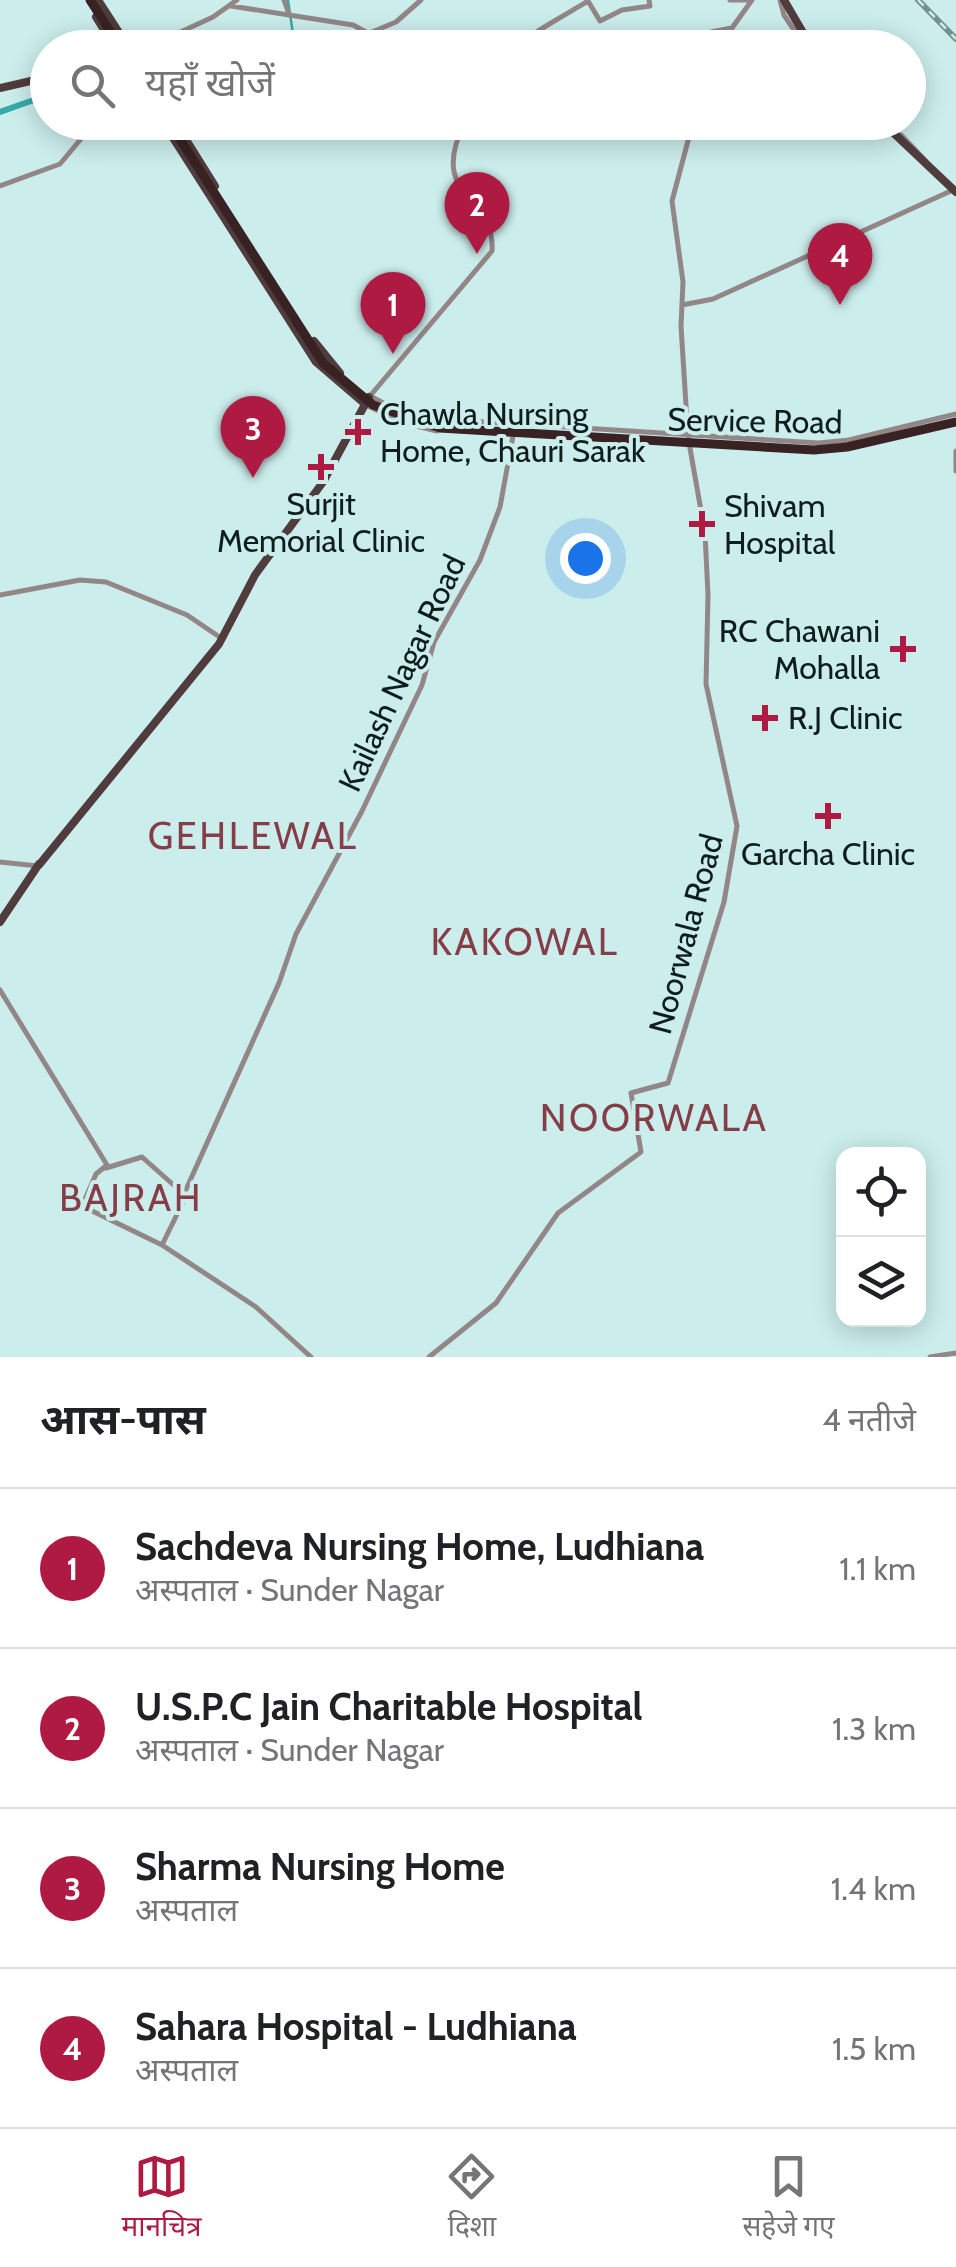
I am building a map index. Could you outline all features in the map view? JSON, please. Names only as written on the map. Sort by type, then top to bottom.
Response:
[{"type":"highway","points":[[93,2],[108,25]]},
{"type":"highway","points":[[93,2],[112,30]]},
{"type":"highway","points":[[180,140],[292,322],[323,363],[378,406],[434,425],[601,433],[650,440]]},
{"type":"highway","points":[[183,140],[316,350],[355,391]]},
{"type":"highway","points":[[462,427],[570,438],[838,449],[956,420]]},
{"type":"highway","points":[[737,444],[846,444],[956,420]]},
{"type":"main road","points":[[783,0],[800,30]]},
{"type":"main road","points":[[108,25],[112,30]]},
{"type":"main road","points":[[108,25],[112,30]]},
{"type":"main road","points":[[0,89],[30,82]]},
{"type":"main road","name":"Service Road","points":[[182,140],[326,358],[366,400]]},
{"type":"main road","points":[[903,140],[954,192]]},
{"type":"main road","name":"Service Road","points":[[292,322],[322,370],[366,400]]},
{"type":"main road","points":[[0,922],[56,842],[222,638],[258,568],[321,482],[366,400]]},
{"type":"street","points":[[182,30],[237,0]]},
{"type":"street","points":[[284,0],[292,15]]},
{"type":"street","points":[[377,30],[396,22],[421,0]]},
{"type":"street","points":[[546,30],[590,2],[601,21],[622,10],[650,6],[649,0]]},
{"type":"street","points":[[730,0],[752,0]]},
{"type":"street","points":[[742,0],[744,9]]},
{"type":"street","points":[[722,30],[732,28],[752,0]]},
{"type":"street","points":[[231,6],[363,30]]},
{"type":"street","points":[[0,186],[60,164],[80,140]]},
{"type":"street","points":[[366,400],[392,362],[493,250],[489,229],[452,170],[456,140]]},
{"type":"street","name":"Noorwala Road","points":[[429,1357],[496,1303],[558,1212],[640,1154],[640,1131],[631,1093],[664,1085],[720,916],[737,826],[706,684],[708,595],[704,533],[687,436],[683,293],[672,194],[688,140]]},
{"type":"street","points":[[682,305],[713,299],[894,215],[954,192]]},
{"type":"street","name":"Service Road","points":[[366,400],[462,427]]},
{"type":"street","name":"Service Road","points":[[366,400],[424,429],[828,453],[956,420]]},
{"type":"street","name":"Service Road","points":[[601,433],[807,445]]},
{"type":"street","name":"Kailash Nagar Road","points":[[162,1246],[186,1200],[184,1194],[279,983],[296,934],[362,811],[422,685],[434,642],[480,560],[498,514],[513,436]]},
{"type":"street","points":[[956,452],[956,472]]},
{"type":"street","points":[[0,596],[80,580],[106,582],[189,616],[222,638]]},
{"type":"street","points":[[0,862],[39,866]]},
{"type":"street","points":[[0,990],[106,1168]]},
{"type":"street","points":[[184,1194],[142,1157],[96,1174],[82,1205],[162,1246],[260,1309],[310,1357]]},
{"type":"street","points":[[930,1357],[956,1353]]},
{"type":"waterway","points":[[288,0],[292,30]]},
{"type":"waterway","points":[[0,112],[30,101]]},
{"type":"railway","points":[[918,0],[956,39]]},
{"type":"place","name":"U.S.P.C Jain Charitable Hospital","points":[[477,254]]},
{"type":"place","name":"Sahara Hospital - Ludhiana","points":[[840,305]]},
{"type":"place","name":"Sachdeva Nursing Home, Ludhiana","points":[[393,354]]},
{"type":"place","name":"Chawla Nursing Home, Chauri Sarak","points":[[358,432]]},
{"type":"place","name":"Surjit Memorial Clinic","points":[[321,467]]},
{"type":"place","name":"Sharma Nursing Home","points":[[253,478]]},
{"type":"place","name":"Shivam Hospital","points":[[702,524]]},
{"type":"place","name":"RC Chawani Mohalla","points":[[903,649]]},
{"type":"place","name":"R.J Clinic","points":[[765,718]]},
{"type":"place","name":"Garcha Clinic","points":[[828,816]]},
{"type":"district","name":"GEHLEWAL","points":[[253,836]]},
{"type":"district","name":"KAKOWAL","points":[[525,942]]},
{"type":"district","name":"NOORWALA","points":[[654,1118]]},
{"type":"district","name":"BAJRAH","points":[[131,1198]]}]
